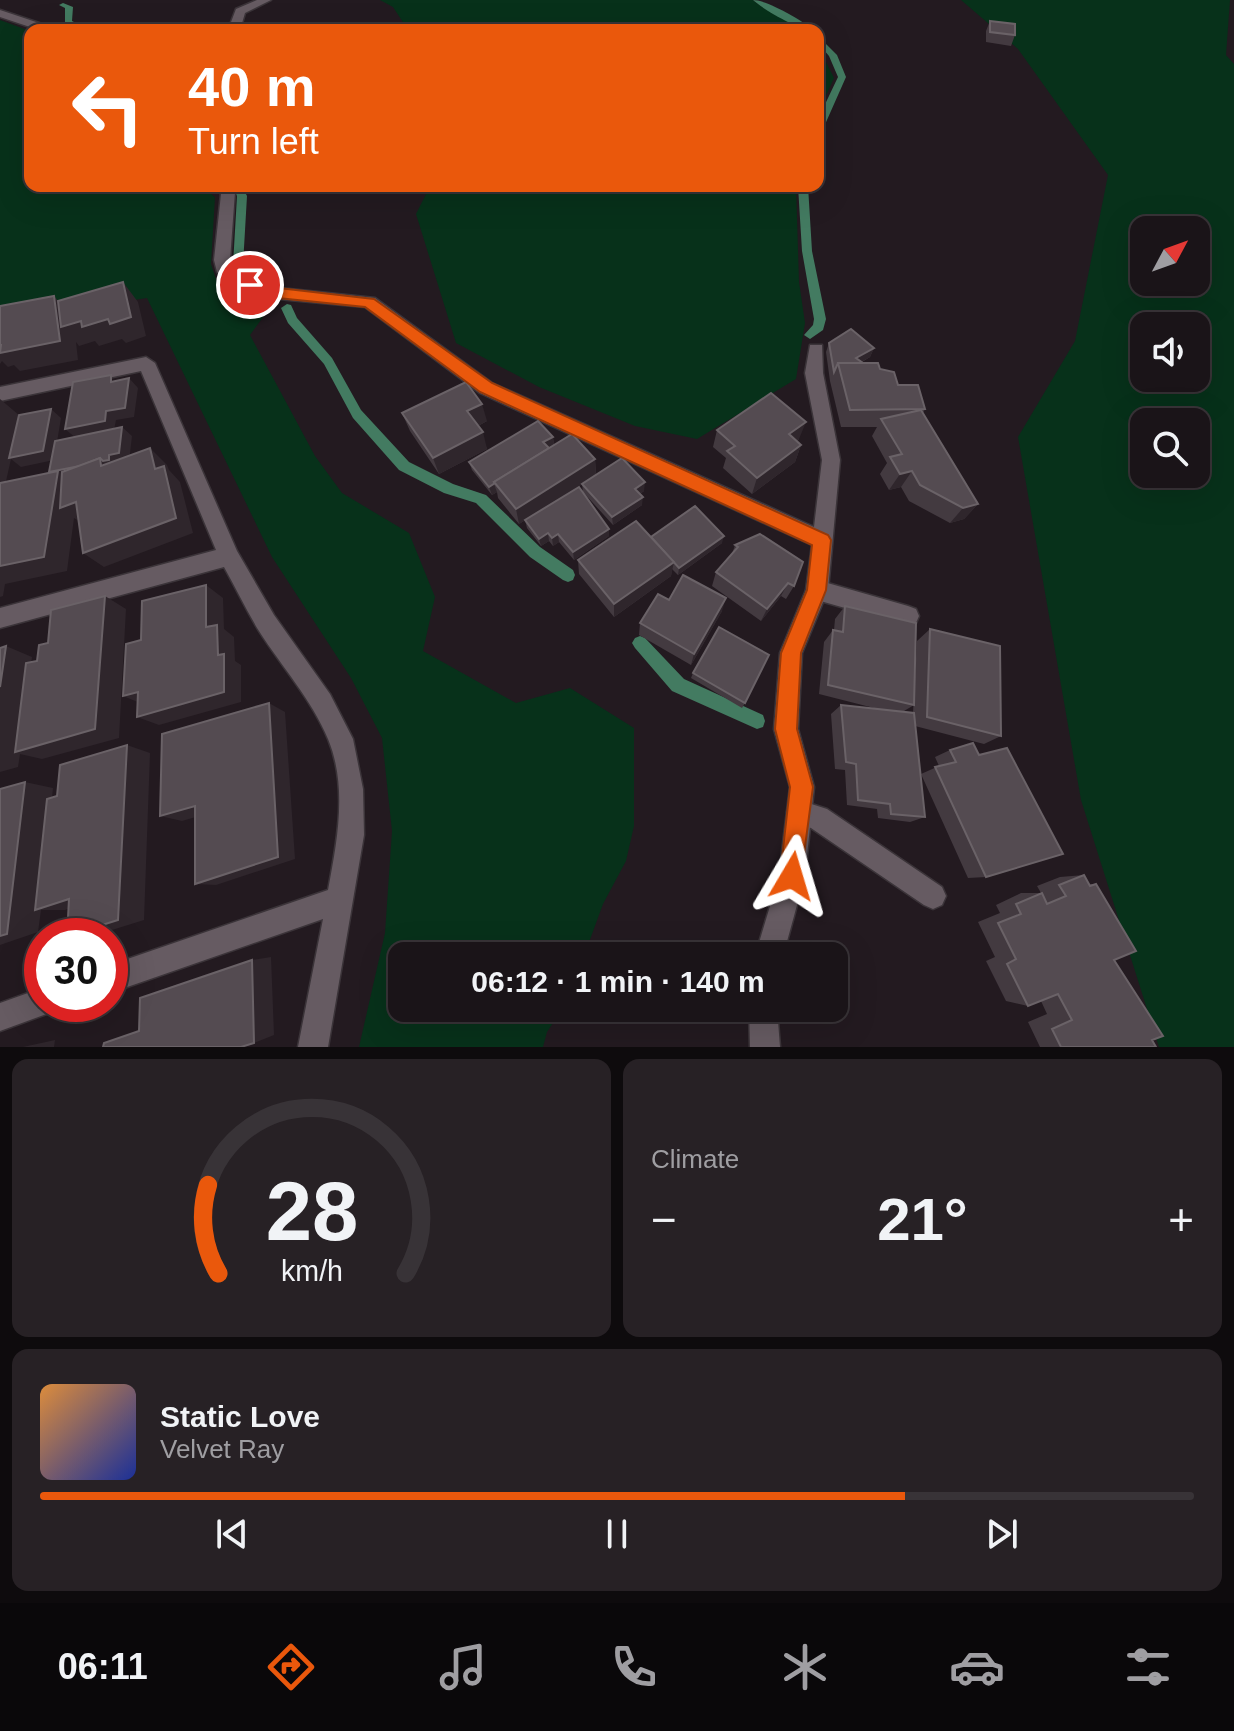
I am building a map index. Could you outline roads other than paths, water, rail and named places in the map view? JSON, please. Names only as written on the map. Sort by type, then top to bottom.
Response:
[{"type":"street","points":[[236,24],[240,11],[266,0]]},
{"type":"street","points":[[0,13],[32,24]]},
{"type":"street","points":[[228,192],[230,202],[222,260],[225,272],[232,279],[268,292],[369,302],[486,388],[822,540]]},
{"type":"street","points":[[773,942],[792,876],[802,787],[786,729],[791,653],[817,590],[831,460],[814,373],[816,349]]},
{"type":"street","points":[[0,394],[146,363],[229,556],[266,622],[322,702],[341,739],[351,789],[351,835],[313,1047]]},
{"type":"street","points":[[0,618],[229,556]]},
{"type":"street","points":[[817,590],[908,616]]},
{"type":"street","points":[[799,812],[818,818],[933,896]]},
{"type":"street","points":[[128,973],[338,900]]},
{"type":"street","points":[[0,1017],[24,1008]]},
{"type":"street","points":[[764,1022],[765,1047]]},
{"type":"waterway","points":[[757,0],[801,24]]},
{"type":"waterway","points":[[63,5],[69,7],[68,22],[72,24]]},
{"type":"waterway","points":[[824,45],[833,55],[842,77],[824,116]]},
{"type":"waterway","points":[[240,192],[238,265],[241,272],[273,283]]},
{"type":"waterway","points":[[803,192],[807,251],[820,319],[819,327],[810,335]]},
{"type":"waterway","points":[[287,308],[292,320],[328,361],[357,414],[404,466],[449,489],[481,499],[535,552],[568,575]]},
{"type":"waterway","points":[[640,643],[678,685],[757,721]]}]
